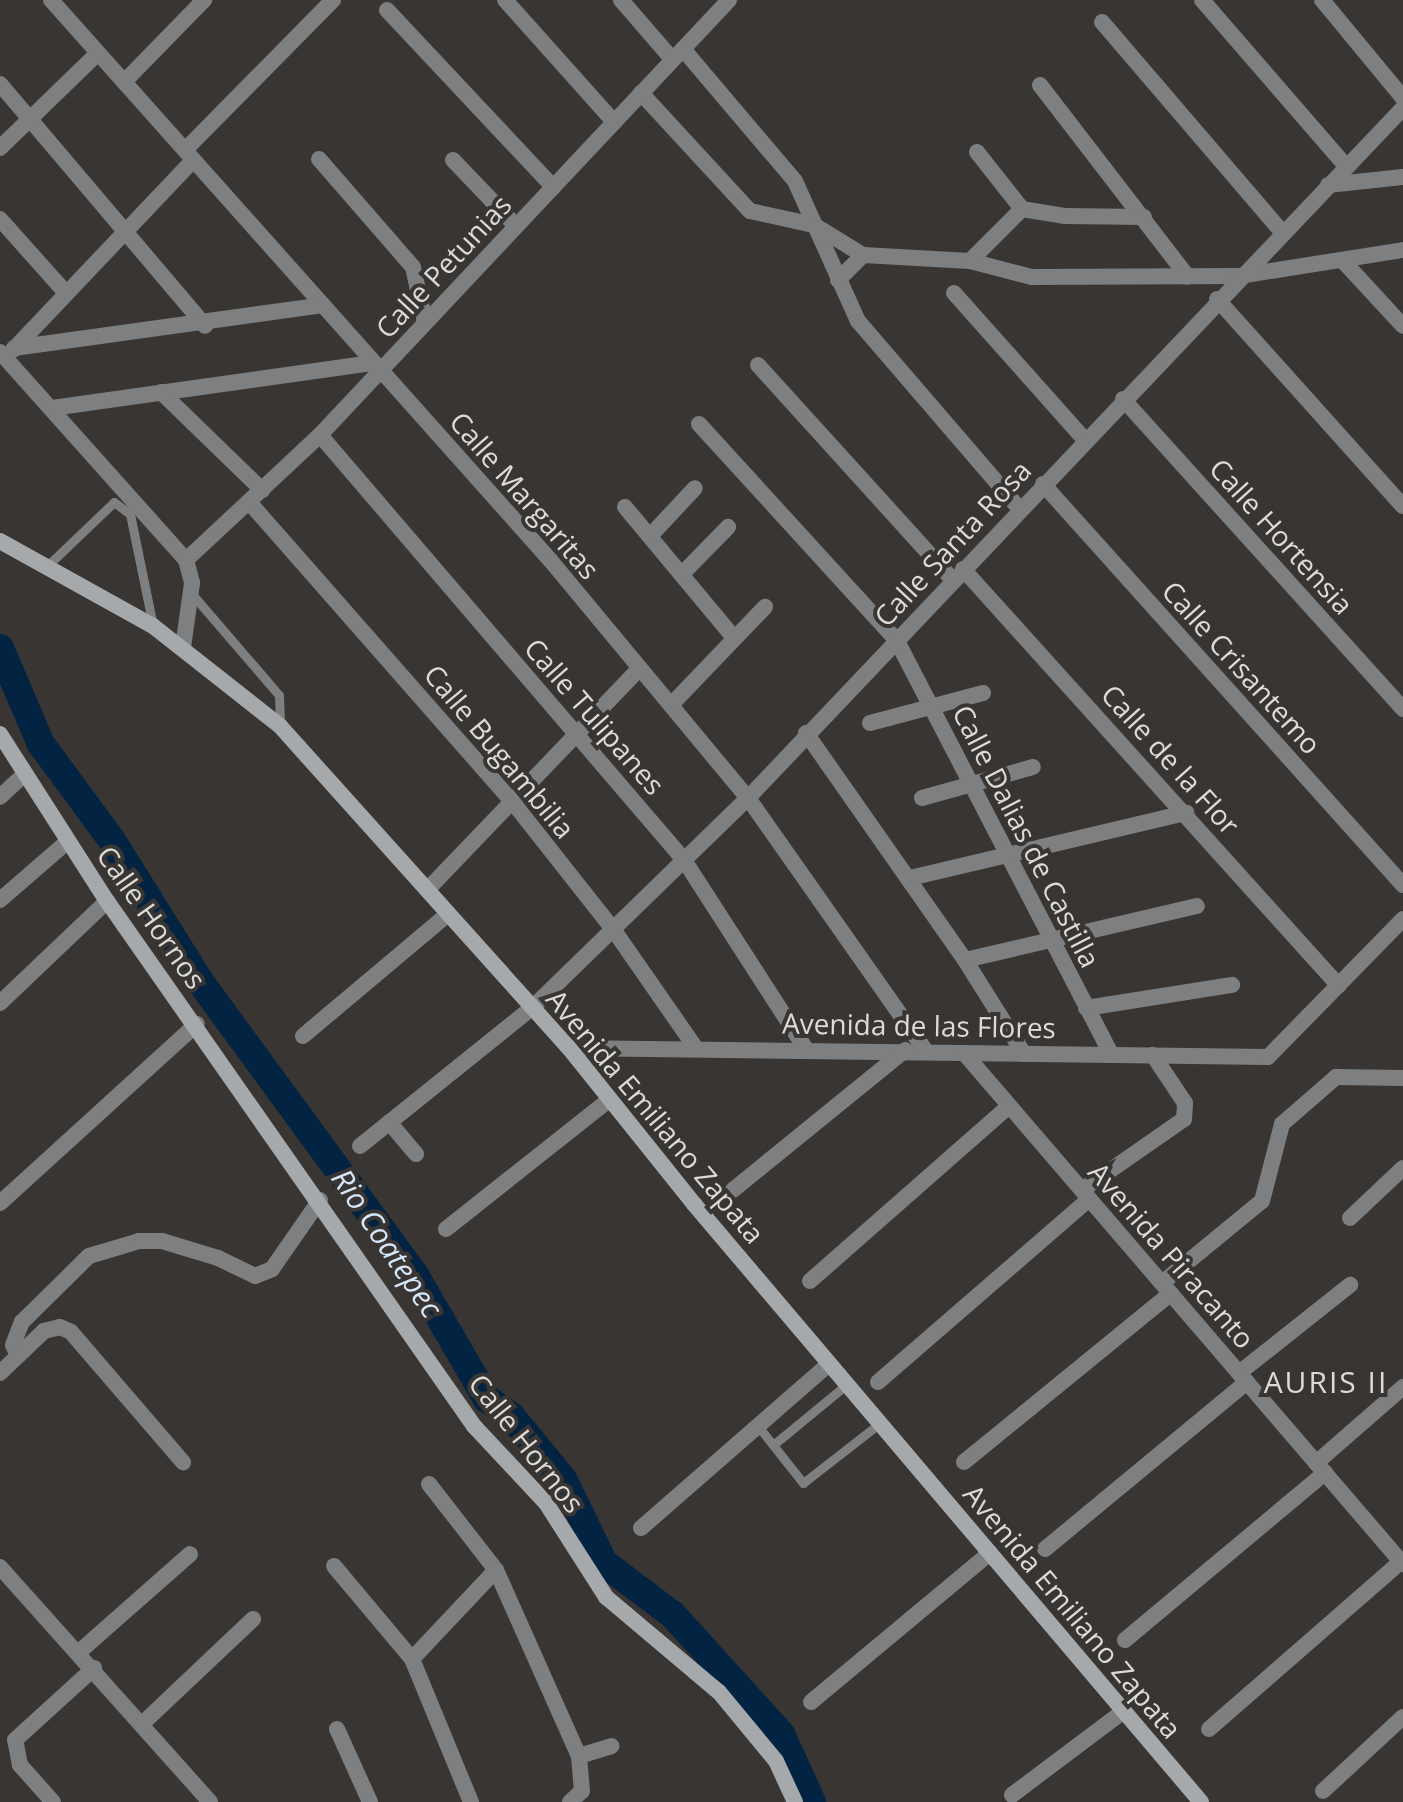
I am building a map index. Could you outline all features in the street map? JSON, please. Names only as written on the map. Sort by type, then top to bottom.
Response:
[{"type":"main road","name":"Avenida Emiliano Zapata","points":[[0,541],[153,626],[280,726],[569,1048],[846,1385],[1201,1802]]},
{"type":"main road","name":"Calle Hornos","points":[[0,734],[107,901],[197,1024],[474,1426],[546,1503],[606,1597],[719,1692],[776,1761],[795,1802]]},
{"type":"street","points":[[124,82],[204,0]]},
{"type":"street","points":[[7,353],[125,231],[189,155],[333,0]]},
{"type":"street","points":[[505,0],[614,122]]},
{"type":"street","points":[[621,0],[678,55],[795,181],[858,321],[1019,508]]},
{"type":"street","name":"Calle Petunias","points":[[186,560],[320,435],[377,367],[425,322],[729,0]]},
{"type":"street","points":[[1202,0],[1346,166]]},
{"type":"street","points":[[1322,0],[1403,98]]},
{"type":"street","name":"Calle Margaritas","points":[[61,4],[98,53],[551,561],[748,798],[926,1051]]},
{"type":"street","points":[[387,10],[553,187]]},
{"type":"street","points":[[1102,22],[1282,232]]},
{"type":"street","points":[[0,148],[98,53]]},
{"type":"street","points":[[0,84],[205,326]]},
{"type":"street","points":[[1040,85],[1188,277]]},
{"type":"street","points":[[641,93],[750,211],[814,225],[863,255],[970,261],[1032,277],[1188,277],[1239,276],[1344,262],[1403,250]]},
{"type":"street","name":"Calle Santa Rosa","points":[[360,1146],[533,1007],[748,798],[1084,439],[1403,108]]},
{"type":"street","points":[[977,152],[1022,209],[1065,216],[1144,217]]},
{"type":"street","points":[[319,159],[413,267],[425,322]]},
{"type":"street","points":[[453,160],[516,226]]},
{"type":"street","points":[[1328,185],[1403,177]]},
{"type":"street","points":[[970,261],[1022,209]]},
{"type":"street","points":[[0,219],[66,293]]},
{"type":"street","points":[[838,280],[863,255]]},
{"type":"street","points":[[1344,262],[1403,326]]},
{"type":"street","points":[[954,293],[1084,439]]},
{"type":"street","points":[[1217,299],[1403,506]]},
{"type":"street","points":[[7,353],[205,326],[323,305]]},
{"type":"street","points":[[7,353],[186,560],[192,594],[183,648]]},
{"type":"street","name":"Calle de la Flor","points":[[758,365],[1186,813],[1339,986]]},
{"type":"street","points":[[52,408],[377,367]]},
{"type":"street","points":[[161,392],[262,490]]},
{"type":"street","name":"Calle Hortensia","points":[[1123,399],[1403,709]]},
{"type":"street","name":"Calle Dalias de Castilla","points":[[699,424],[897,641],[1111,1054]]},
{"type":"street","name":"Calle Tulipanes","points":[[320,435],[684,860],[806,1049]]},
{"type":"street","name":"Calle Crisantemo","points":[[1043,484],[1403,885]]},
{"type":"street","points":[[651,535],[695,488]]},
{"type":"street","name":"Calle Bugambilia","points":[[249,502],[511,800],[613,929],[695,1047]]},
{"type":"street","points":[[625,507],[734,638]]},
{"type":"street","points":[[682,574],[728,527]]},
{"type":"street","points":[[671,705],[765,607]]},
{"type":"street","points":[[428,889],[639,669]]},
{"type":"street","points":[[870,723],[983,693]]},
{"type":"street","points":[[806,733],[910,878],[1024,1054]]},
{"type":"street","points":[[922,798],[1033,767]]},
{"type":"street","points":[[0,797],[24,775]]},
{"type":"street","points":[[910,878],[1186,813]]},
{"type":"street","points":[[0,900],[67,842]]},
{"type":"street","points":[[0,1003],[107,901]]},
{"type":"street","points":[[965,960],[1197,906]]},
{"type":"street","points":[[303,1036],[448,914]]},
{"type":"street","points":[[1339,986],[1403,919]]},
{"type":"street","points":[[1086,1008],[1232,985]]},
{"type":"street","name":"Avenida de las Flores","points":[[569,1048],[695,1047],[1268,1057],[1339,986]]},
{"type":"street","points":[[0,1203],[197,1024]]},
{"type":"street","points":[[733,1190],[905,1050]]},
{"type":"street","name":"Avenida Piracanto","points":[[964,1053],[1402,1562]]},
{"type":"street","points":[[878,1382],[1085,1194],[1184,1119],[1185,1103],[1153,1055]]},
{"type":"street","points":[[964,1462],[1262,1201],[1282,1124],[1336,1077],[1403,1078]]},
{"type":"street","points":[[446,1229],[610,1099]]},
{"type":"street","points":[[810,1281],[1009,1106]]},
{"type":"street","points":[[389,1122],[416,1154]]},
{"type":"street","points":[[1350,1218],[1403,1168]]},
{"type":"street","points":[[18,1356],[13,1345],[22,1322],[89,1256],[139,1241],[162,1241],[218,1258],[255,1276],[272,1269],[320,1200]]},
{"type":"street","points":[[1045,1549],[1350,1285]]},
{"type":"street","points":[[0,1373],[44,1331],[60,1327],[71,1332],[183,1462]]},
{"type":"street","points":[[641,1528],[829,1364]]},
{"type":"street","points":[[1125,1640],[1320,1468],[1403,1387]]},
{"type":"street","points":[[429,1484],[496,1570],[579,1756],[582,1791],[570,1802]]},
{"type":"street","points":[[811,1702],[990,1553]]},
{"type":"street","points":[[79,1652],[190,1554]]},
{"type":"street","points":[[1209,1729],[1402,1562]]},
{"type":"street","points":[[334,1566],[412,1659],[471,1802]]},
{"type":"street","points":[[0,1567],[94,1668],[210,1802]]},
{"type":"street","points":[[412,1659],[496,1570]]},
{"type":"street","points":[[142,1724],[253,1619]]},
{"type":"street","points":[[53,1802],[20,1765],[15,1740],[94,1668]]},
{"type":"street","points":[[1012,1795],[1124,1711]]},
{"type":"street","points":[[1323,1791],[1403,1717]]},
{"type":"street","points":[[337,1729],[370,1802]]},
{"type":"street","points":[[579,1756],[612,1746]]},
{"type":"lane","points":[[46,567],[114,502],[130,514],[153,626]]},
{"type":"lane","points":[[192,594],[279,695],[280,726]]},
{"type":"lane","points":[[773,1445],[846,1385]]},
{"type":"lane","points":[[758,1426],[803,1483],[880,1423]]},
{"type":"waterway","name":"Rio Coatepec","points":[[0,648],[41,744],[111,839],[199,980],[415,1275],[487,1399],[511,1416],[563,1479],[604,1563],[673,1615],[781,1734],[812,1802]]},
{"type":"district","name":"AURIS II","points":[[1326,1382]]}]
